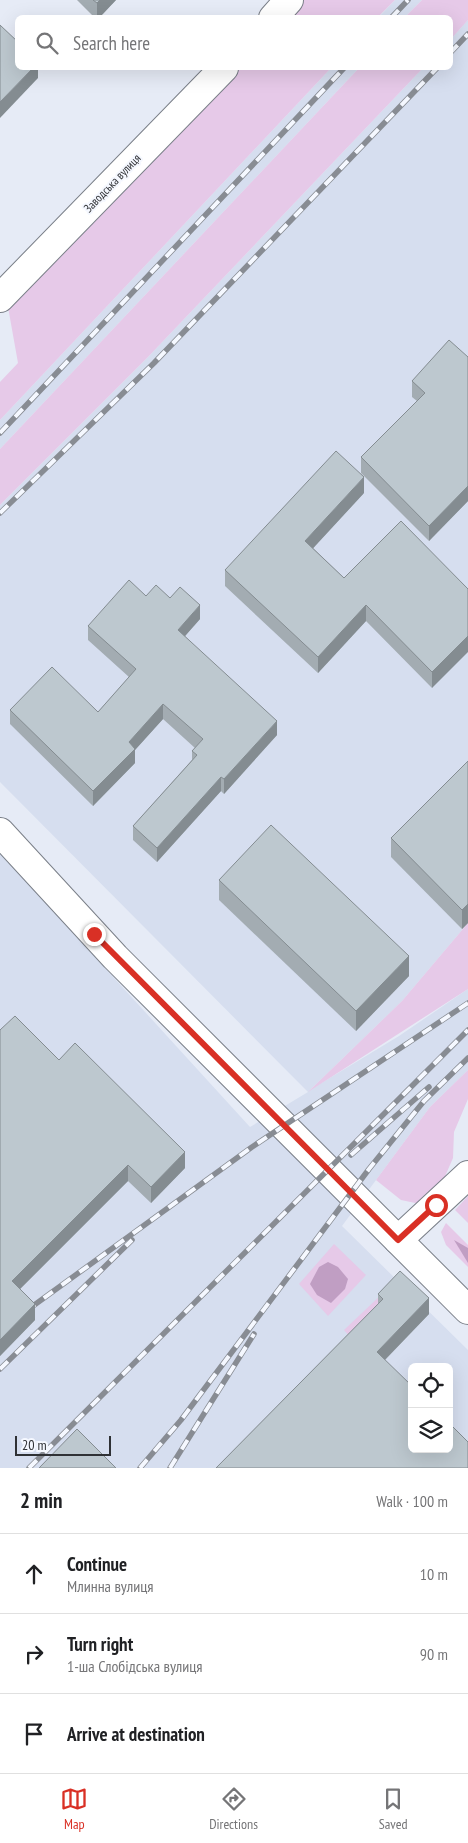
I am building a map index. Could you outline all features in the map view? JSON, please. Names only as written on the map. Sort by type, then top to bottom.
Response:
[{"type":"street","points":[[276,15],[289,0]]},
{"type":"street","name":"Заводська вулиця","points":[[0,298],[222,70]]},
{"type":"street","points":[[0,832],[116,957],[468,1310]]},
{"type":"street","points":[[398,1240],[468,1176]]},
{"type":"shaded area","points":[[302,0],[395,0],[380,15],[288,15]]},
{"type":"shaded area","points":[[395,0],[422,0],[407,15],[381,15]]},
{"type":"shaded area","points":[[422,0],[468,0],[468,20],[453,37],[453,15],[407,15]]},
{"type":"shaded area","points":[[468,20],[468,923],[402,1001],[310,1090],[399,1036],[468,989],[468,1070],[430,1107],[342,1226],[468,1350],[468,1468],[0,1468],[0,853],[250,1127],[308,1092],[0,782],[0,505],[148,357],[421,70],[453,70],[453,37]]},
{"type":"shaded area","points":[[235,70],[329,70],[0,420],[0,382],[18,363],[8,307]]},
{"type":"shaded area","points":[[329,70],[357,70],[0,449],[0,420]]},
{"type":"shaded area","points":[[357,70],[421,70],[148,357],[0,505],[0,449]]},
{"type":"shaded area","points":[[468,923],[468,989],[308,1092],[402,1001]]},
{"type":"shaded area","points":[[468,1070],[468,1099],[454,1132],[453,1158],[443,1181],[420,1204],[401,1200],[376,1180],[430,1107]]},
{"type":"shaded area","points":[[468,1196],[468,1223],[455,1210]]},
{"type":"shaded area","points":[[446,1223],[468,1245],[468,1267],[446,1245],[441,1232]]},
{"type":"shaded area","points":[[454,1240],[468,1248],[468,1263]]},
{"type":"shaded area","points":[[334,1244],[366,1275],[328,1316],[299,1284]]},
{"type":"shaded area","points":[[328,1262],[338,1267],[348,1279],[345,1289],[331,1303],[317,1295],[310,1284],[319,1267]]},
{"type":"shaded area","points":[[382,1294],[388,1300],[350,1337],[344,1330]]},
{"type":"building","points":[[0,25],[15,39],[15,70],[31,70],[0,102]]},
{"type":"building","points":[[449,340],[468,357],[468,486],[429,526],[361,457],[425,393],[412,381]]},
{"type":"building","points":[[336,451],[364,477],[305,541],[344,578],[401,521],[468,589],[468,636],[432,672],[366,605],[318,657],[225,570]]},
{"type":"building","points":[[129,580],[146,596],[156,585],[170,598],[180,587],[200,605],[178,630],[277,721],[224,779],[221,777],[157,848],[133,826],[197,755],[192,751],[203,739],[163,704],[129,742],[135,749],[93,791],[10,710],[52,667],[98,712],[136,669],[88,626]]},
{"type":"building","points":[[468,761],[468,904],[462,910],[391,838]]},
{"type":"building","points":[[271,825],[409,956],[356,1011],[219,880]]},
{"type":"building","points":[[15,1016],[59,1060],[75,1043],[185,1152],[151,1187],[128,1165],[12,1281],[35,1304],[0,1340],[0,1030]]},
{"type":"building","points":[[400,1271],[429,1298],[377,1352],[408,1382],[408,1453],[453,1453],[453,1427],[468,1442],[468,1468],[216,1468],[383,1299],[378,1294]]},
{"type":"building","points":[[77,1429],[116,1468],[39,1468]]},
{"type":"railway","points":[[394,15],[408,0]]},
{"type":"railway","points":[[453,50],[468,34]]},
{"type":"railway","points":[[0,433],[342,70]]},
{"type":"railway","points":[[0,513],[154,363],[435,70]]},
{"type":"railway","points":[[26,1311],[252,1147],[468,1003]]},
{"type":"railway","points":[[29,1468],[468,1030]]},
{"type":"railway","points":[[140,1468],[181,1420],[369,1169],[424,1101],[468,1058]]},
{"type":"railway","points":[[351,1155],[429,1087]]},
{"type":"railway","points":[[0,1369],[132,1240]]},
{"type":"railway","points":[[170,1468],[254,1334]]},
{"type":"route","points":[[94,934],[398,1240],[436,1205]]}]
